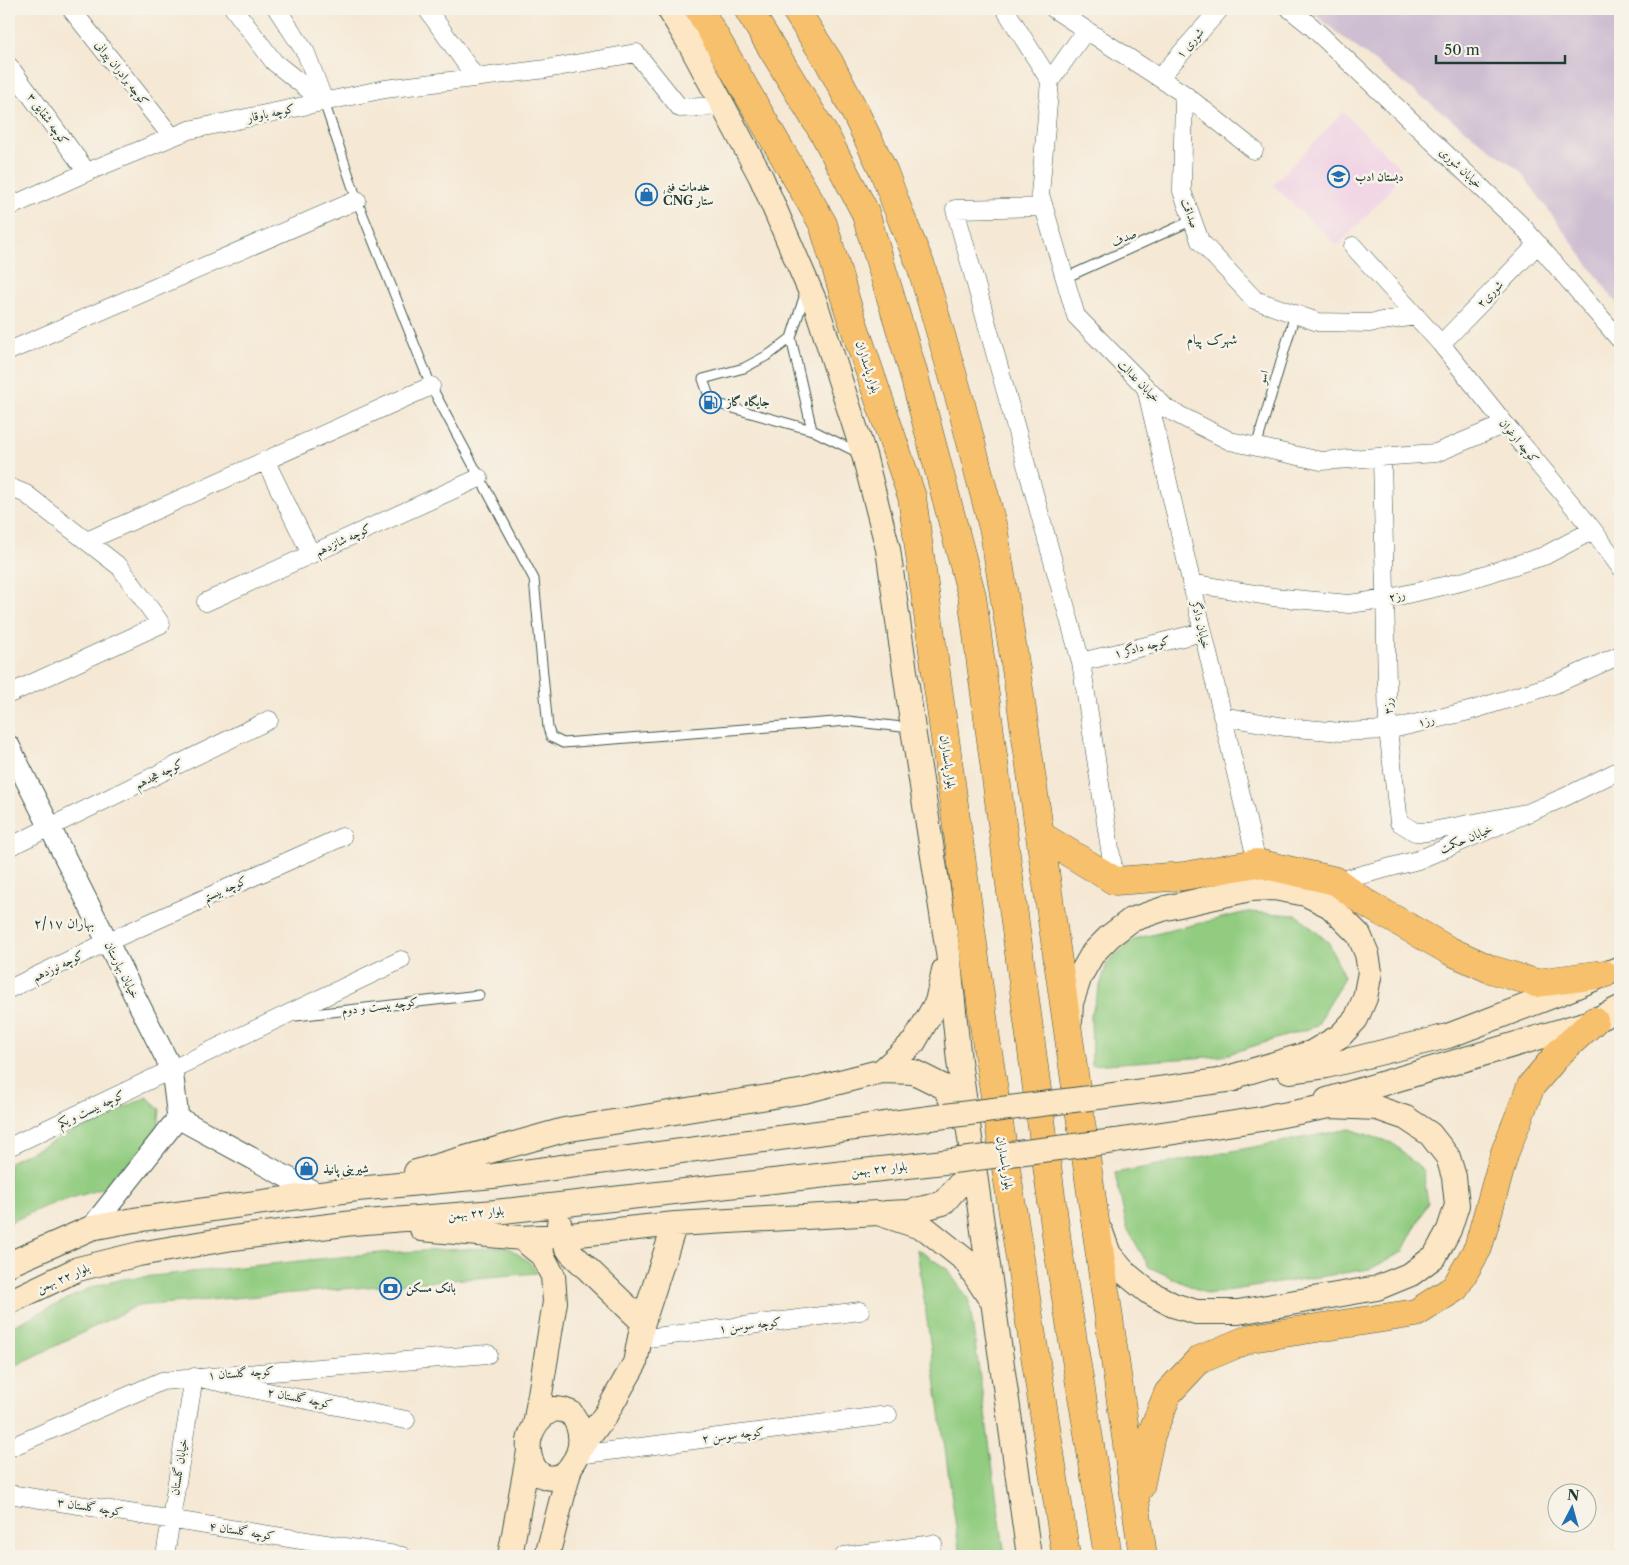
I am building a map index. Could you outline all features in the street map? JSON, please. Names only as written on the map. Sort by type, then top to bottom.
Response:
[{"type":"main road","points":[[668,9],[690,44],[761,177],[815,302],[864,455],[888,548],[913,729],[948,952],[959,1061],[1028,1556]]},
{"type":"main road","name":"بلوار پاسداران","points":[[699,9],[823,224],[848,308],[912,496],[986,1040],[1066,1556]]},
{"type":"main road","points":[[748,9],[826,137],[865,212],[912,368],[972,596],[1058,1249],[1108,1556]]},
{"type":"main road","points":[[795,9],[829,62],[856,114],[884,172],[921,266],[958,392],[994,532],[1040,835],[1143,1556]]},
{"type":"main road","points":[[826,137],[902,220]]},
{"type":"main road","points":[[972,596],[994,532]]},
{"type":"main road","points":[[1040,835],[1115,881],[1184,876],[1256,863],[1336,881],[1364,902],[1450,951],[1490,969],[1536,983],[1612,971]]},
{"type":"main road","points":[[1070,1047],[1070,1003],[1080,976],[1093,953],[1110,936],[1131,920],[1166,908],[1250,889],[1274,888],[1306,894],[1330,906],[1359,935],[1367,954],[1370,972],[1365,998],[1356,1019],[1340,1036],[1311,1053],[1218,1081]]},
{"type":"main road","points":[[882,1071],[914,1042],[937,1002],[948,952]]},
{"type":"main road","points":[[9,1264],[91,1228],[134,1220],[357,1189],[493,1176],[1326,1066],[1448,1036],[1612,971]]},
{"type":"main road","points":[[1262,1119],[1594,1021],[1620,1008]]},
{"type":"main road","points":[[1136,1506],[1152,1435],[1168,1393],[1199,1360],[1251,1338],[1416,1313],[1455,1288],[1478,1248],[1505,1152],[1530,1086],[1559,1053],[1594,1021]]},
{"type":"main road","points":[[353,1223],[521,1238],[560,1236],[675,1224],[909,1212],[943,1203],[965,1178],[968,1146],[962,1116],[944,1087],[914,1072],[882,1071],[805,1091],[564,1130],[357,1189]]},
{"type":"main road","points":[[1095,1216],[1109,1254],[1125,1273],[1146,1291],[1173,1306],[1196,1312],[1238,1312],[1377,1288],[1411,1274],[1436,1256],[1449,1230],[1457,1205],[1454,1177],[1448,1157],[1430,1134],[1406,1118],[1376,1108],[1330,1106],[1262,1119]]},
{"type":"main road","name":"بلوار ۲۲ بهمن","points":[[9,1302],[78,1269],[139,1254],[233,1238],[353,1223],[495,1212],[952,1161],[1115,1141],[1262,1119]]},
{"type":"main road","points":[[569,1203],[558,1219],[560,1236],[570,1252],[642,1330]]},
{"type":"main road","points":[[878,1213],[926,1229],[934,1235],[965,1260],[993,1304]]},
{"type":"main road","points":[[529,1451],[533,1466],[538,1474],[556,1478],[576,1458],[606,1414],[635,1363],[642,1330],[675,1224]]},
{"type":"main road","points":[[510,1556],[530,1438],[535,1425],[555,1302],[553,1276],[542,1255],[521,1238]]},
{"type":"main road","points":[[535,1425],[546,1413],[554,1409],[571,1413],[580,1428],[581,1442],[547,1556]]},
{"type":"street","name":"کوچه برادران پیرانی","points":[[71,9],[172,137]]},
{"type":"street","points":[[234,9],[274,62],[324,102]]},
{"type":"street","points":[[277,9],[306,53],[324,102]]},
{"type":"street","points":[[427,9],[476,78]]},
{"type":"street","points":[[1005,9],[1050,82]]},
{"type":"street","points":[[1054,9],[1160,77],[1254,150]]},
{"type":"street","name":"شوری ۱","points":[[1160,77],[1220,9]]},
{"type":"street","name":"خیابان شوری","points":[[1290,9],[1318,32],[1524,227],[1620,340]]},
{"type":"street","name":"خیابان عدالت","points":[[1086,30],[1050,82],[1040,194],[1076,316],[1167,409],[1230,441],[1322,461],[1436,453],[1505,424]]},
{"type":"street","name":"کوچه باوقار","points":[[9,206],[189,130],[385,89],[546,70],[636,53],[680,108],[723,106]]},
{"type":"street","name":"کوچه شقایق ۳","points":[[9,66],[87,172]]},
{"type":"street","name":"صداقت","points":[[1184,94],[1182,191],[1200,241],[1255,300],[1318,322],[1369,322],[1416,316]]},
{"type":"street","points":[[9,351],[356,200]]},
{"type":"street","points":[[1044,207],[955,209],[1081,662],[1115,881]]},
{"type":"street","name":"شوری۲","points":[[1441,344],[1538,244]]},
{"type":"street","name":"کوچه ارغوان","points":[[1353,246],[1441,344],[1593,530],[1620,567]]},
{"type":"street","points":[[87,541],[431,386]]},
{"type":"street","name":"خیابان دادگر","points":[[1146,388],[1256,863]]},
{"type":"street","name":"رز۳","points":[[1382,457],[1388,730],[1399,822],[1415,832],[1427,832],[1526,813]]},
{"type":"street","points":[[265,460],[311,554]]},
{"type":"street","name":"کوچه شانزدهم","points":[[206,602],[479,478]]},
{"type":"street","points":[[9,487],[26,494],[120,567],[161,624],[9,694]]},
{"type":"street","name":"رز۲","points":[[1191,583],[1273,597],[1348,604],[1385,599],[1461,582],[1544,556],[1593,530]]},
{"type":"street","name":"کوچه دادگر ۱","points":[[1081,662],[1203,632]]},
{"type":"street","name":"رز۱","points":[[1222,716],[1286,727],[1341,732],[1388,730],[1469,711],[1553,685],[1620,655]]},
{"type":"street","name":"کوچه هجدهم","points":[[9,847],[269,720]]},
{"type":"street","name":"خیابان بهارستان","points":[[9,746],[172,1070],[178,1118]]},
{"type":"street","name":"خیابان حکمت","points":[[1306,894],[1336,881],[1418,860],[1565,797],[1620,770]]},
{"type":"street","name":"کوچه بیستم","points":[[107,942],[342,837]]},
{"type":"street","name":"کوچه نوزدهم","points":[[9,990],[107,942]]},
{"type":"street","name":"کوچه بیست و دوم","points":[[172,1070],[401,960]]},
{"type":"street","name":"کوچه بیست و یکم","points":[[9,1148],[172,1070]]},
{"type":"street","points":[[91,1228],[178,1118],[318,1194]]},
{"type":"street","name":"کوچه سوسن ۱","points":[[642,1330],[860,1311]]},
{"type":"street","name":"کوچه گلستان ۱","points":[[9,1448],[162,1381],[488,1354]]},
{"type":"street","name":"کوچه گلستان ۲","points":[[194,1377],[406,1420]]},
{"type":"street","name":"خیابان گلستان","points":[[165,1556],[194,1377]]},
{"type":"street","name":"کوچه سوسن ۲","points":[[576,1458],[888,1415]]},
{"type":"street","name":"کوچه گلستان ۳","points":[[9,1494],[171,1520]]},
{"type":"street","name":"کوچه گلستان ۴","points":[[171,1520],[402,1556]]},
{"type":"street","points":[[844,1556],[933,1544]]},
{"type":"lane","points":[[324,102],[356,200],[431,386],[534,579],[548,728],[551,737],[563,743],[848,721],[913,729]]},
{"type":"lane","name":"صدف","points":[[1065,278],[1193,220]]},
{"type":"lane","points":[[808,286],[791,338],[812,430]]},
{"type":"lane","name":"اسو","points":[[1256,447],[1295,314]]},
{"type":"lane","points":[[791,338],[770,354],[744,368],[703,379],[711,402],[812,430],[864,455]]},
{"type":"lane","name":"کوچه بیست و دوم","points":[[281,1018],[479,995]]},
{"type":"shaded area","points":[[1309,9],[1620,9],[1620,308],[1520,171],[1341,36]]},
{"type":"shaded area","name":"دبستان ادب","points":[[1343,112],[1401,169],[1390,190],[1338,246],[1273,185]]},
{"type":"green space","points":[[1247,912],[1297,915],[1329,943],[1344,977],[1317,1026],[1222,1056],[1092,1065],[1091,1015],[1107,963],[1134,939]]},
{"type":"green space","points":[[147,1097],[160,1109],[158,1131],[118,1184],[48,1205],[9,1223],[9,1162]]},
{"type":"green space","points":[[1350,1129],[1392,1143],[1423,1171],[1428,1203],[1402,1252],[1370,1269],[1207,1294],[1149,1267],[1127,1228],[1115,1173]]},
{"type":"green space","points":[[508,1247],[529,1262],[537,1273],[136,1306],[9,1369],[9,1328],[92,1287],[123,1279],[379,1253]]},
{"type":"green space","points":[[917,1249],[947,1269],[969,1300],[1005,1556],[960,1556]]},
{"type":"place","name":"دبستان ادب","points":[[1339,177]]},
{"type":"place","name":"خدمات فنی‌ CNG ستار","points":[[647,194]]},
{"type":"place","name":"جایگاه گاز","points":[[711,402]]},
{"type":"place","name":"شیرینی پانیذ","points":[[307,1169]]},
{"type":"place","name":"بانک مسکن","points":[[390,1288]]},
{"type":"district","name":"شهرک پیام","points":[[1212,339]]},
{"type":"district","name":"۲/۱۷ بهاران","points":[[64,923]]}]
